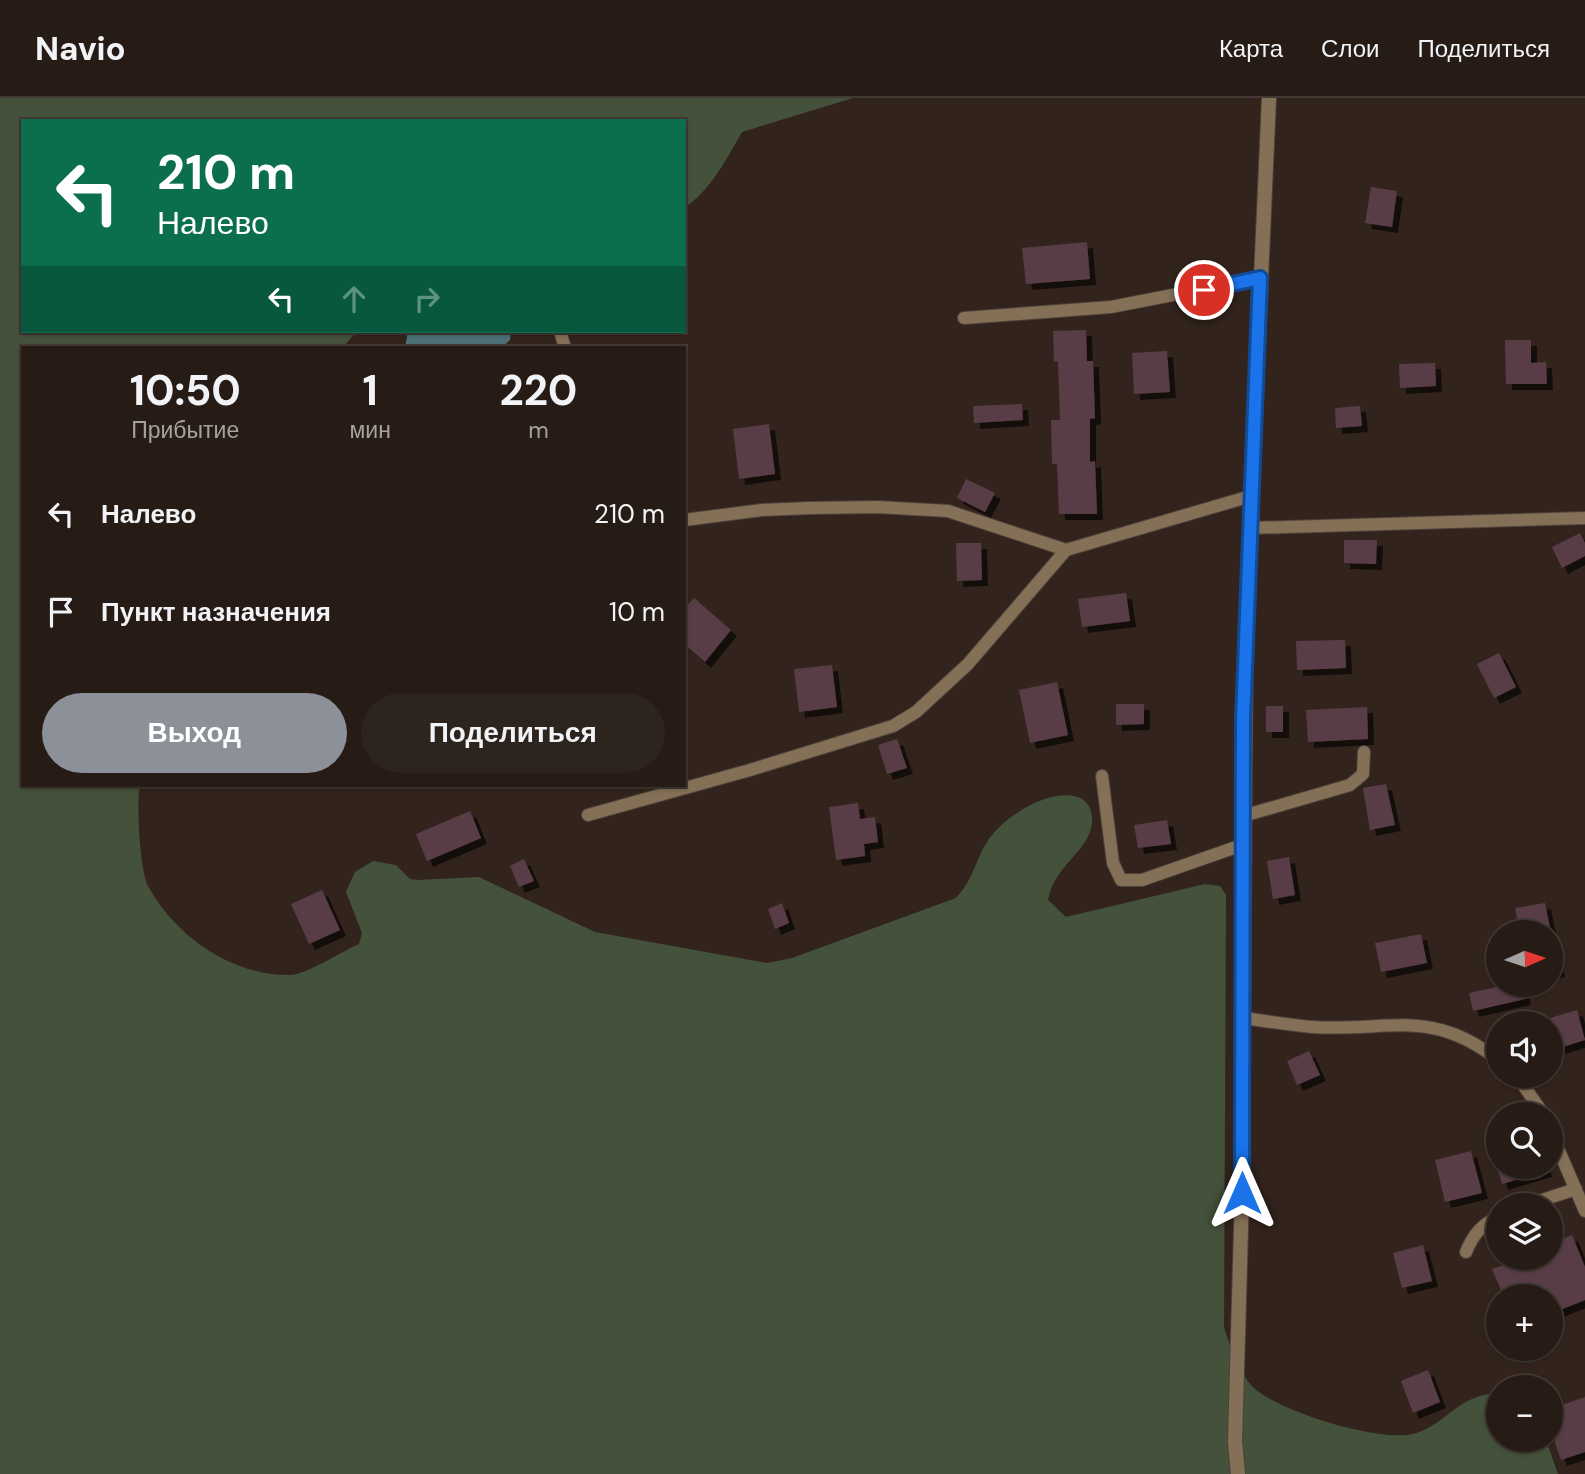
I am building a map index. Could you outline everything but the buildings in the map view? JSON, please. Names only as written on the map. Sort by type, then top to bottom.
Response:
[{"type":"street","points":[[1238,1474],[1235,1442],[1243,1018],[1242,845],[1251,496],[1269,98]]},
{"type":"lane","points":[[964,318],[1111,307],[1260,278]]},
{"type":"lane","points":[[588,815],[750,770],[892,726],[916,712],[968,664],[1066,550],[1251,496]]},
{"type":"lane","points":[[686,520],[762,510],[810,508],[877,507],[948,511],[1066,550]]},
{"type":"lane","points":[[1250,528],[1585,518]]},
{"type":"lane","points":[[1243,816],[1350,785],[1363,774],[1364,752]]},
{"type":"lane","points":[[1102,776],[1114,863],[1121,880],[1142,880],[1242,845]]},
{"type":"lane","points":[[1243,1018],[1313,1027],[1427,1026],[1459,1034],[1486,1052]]},
{"type":"lane","points":[[1563,1160],[1585,1211]]},
{"type":"lane","points":[[1563,1193],[1576,1189]]},
{"type":"lane","points":[[1466,1252],[1473,1236],[1486,1223]]},
{"type":"green space","points":[[0,98],[853,98],[742,132],[710,183],[686,207],[686,119],[21,119],[21,333],[355,333],[344,346],[21,346],[21,787],[140,787],[139,821],[145,878],[160,905],[190,937],[227,961],[269,974],[291,975],[315,967],[359,944],[362,933],[346,892],[355,872],[373,861],[396,865],[410,879],[479,877],[595,932],[767,963],[792,958],[956,898],[967,884],[987,842],[1004,823],[1040,801],[1066,795],[1078,797],[1088,804],[1092,823],[1085,842],[1057,877],[1048,900],[1066,917],[1205,884],[1220,886],[1226,895],[1224,1327],[1244,1376],[1255,1389],[1286,1407],[1331,1423],[1377,1434],[1413,1434],[1422,1431],[1464,1403],[1486,1394],[1486,1452],[1550,1452],[1558,1474],[0,1474]]},
{"type":"water","points":[[408,333],[511,333],[510,340],[503,346],[405,346]]},
{"type":"route","points":[[1204,290],[1260,278],[1245,618],[1242,1193]]}]
